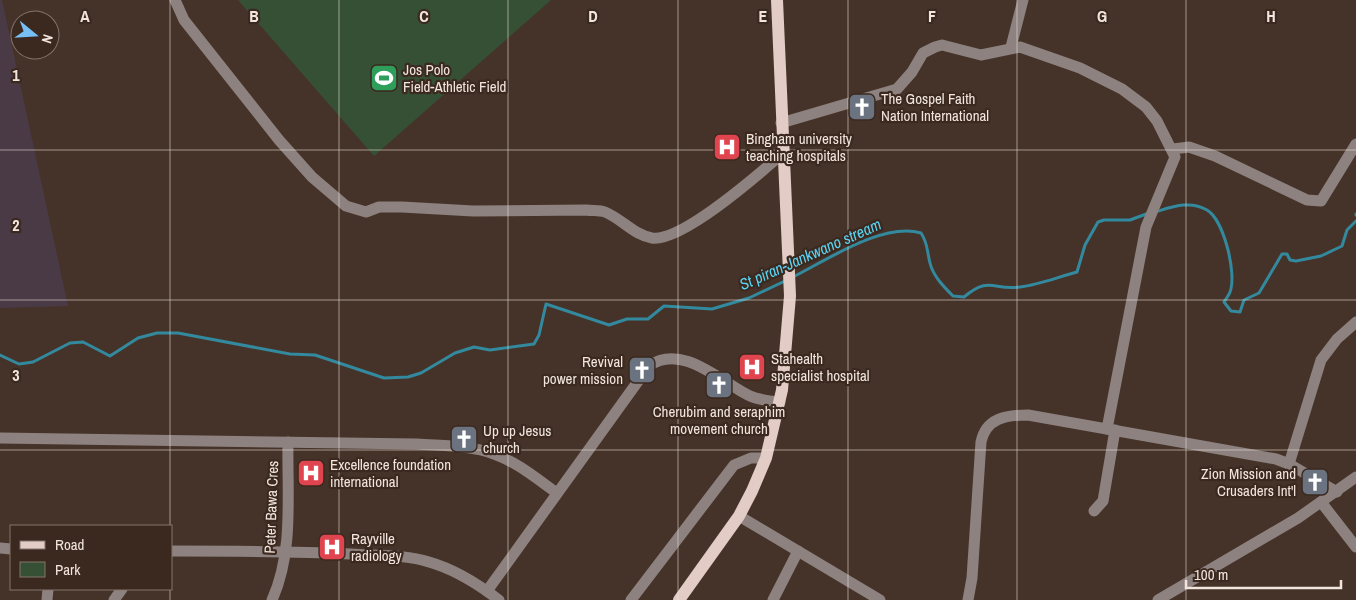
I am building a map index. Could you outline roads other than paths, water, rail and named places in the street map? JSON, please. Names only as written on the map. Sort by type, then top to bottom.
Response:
[{"type":"main road","points":[[679,600],[739,516],[766,458],[780,402],[787,348],[790,273],[782,154],[777,0]]},
{"type":"street","points":[[175,0],[184,20],[279,140],[312,177],[346,206],[357,211],[366,212],[379,207],[473,211],[586,210],[605,212],[640,234],[654,238],[677,232],[738,193],[782,154]]},
{"type":"street","points":[[1011,47],[1023,0]]},
{"type":"street","points":[[781,123],[897,88],[912,72],[923,53],[942,45],[981,54],[992,54],[1011,47],[1030,48],[1080,68],[1122,90],[1146,107],[1173,149],[1175,157],[1174,164],[1155,202],[1146,227],[1111,430],[1103,501],[1094,511]]},
{"type":"street","points":[[1173,149],[1188,147],[1215,156],[1307,200],[1321,201],[1356,144]]},
{"type":"street","points":[[1290,464],[1321,360],[1337,339],[1356,322]]},
{"type":"street","points":[[487,591],[557,492],[649,366],[654,362],[672,359],[684,361],[714,373],[749,396],[766,401],[780,402]]},
{"type":"street","points":[[968,600],[972,578],[981,442],[986,427],[996,420],[1028,414],[1276,459],[1290,464],[1337,492]]},
{"type":"street","points":[[0,438],[416,444],[479,450],[512,462],[557,492]]},
{"type":"street","name":"Peter Bawa Cres","points":[[272,600],[282,572],[286,551],[288,442]]},
{"type":"street","points":[[631,600],[734,466],[751,458],[766,458]]},
{"type":"street","points":[[1158,600],[1337,492],[1356,476]]},
{"type":"street","points":[[1321,502],[1356,547]]},
{"type":"street","points":[[739,516],[880,600]]},
{"type":"street","points":[[172,551],[286,551],[405,557],[428,561],[447,568],[499,600]]},
{"type":"street","points":[[773,600],[798,551]]},
{"type":"waterway","name":"St piran-Jankwano stream","points":[[1155,212],[1174,207],[1194,205],[1207,210],[1213,216],[1224,236],[1232,273],[1230,293],[1224,302],[1231,311],[1240,312],[1244,300],[1259,293],[1282,254],[1287,254],[1290,260],[1296,261],[1321,256],[1342,246],[1347,230],[1356,221]]},
{"type":"waterway","name":"St piran-Jankwano stream","points":[[793,277],[838,253],[873,238],[906,231],[921,233],[936,277],[953,296],[964,297],[973,290],[986,285],[1011,288],[1027,286],[1077,272],[1085,245],[1098,222],[1104,220],[1130,220],[1149,213]]},
{"type":"waterway","name":"St piran-Jankwano stream","points":[[0,355],[19,364],[33,362],[70,343],[83,342],[110,356],[138,338],[157,333],[178,333],[290,354],[315,355],[384,378],[408,377],[421,373],[455,353],[474,347],[490,350],[534,344],[539,335],[546,304],[609,325],[627,319],[648,319],[664,306],[712,309],[749,298],[785,281]]},
{"type":"place","name":"Jos Polo Field-Athletic Field","points":[[384,78]]},
{"type":"place","name":"The Gospel Faith Nation International","points":[[862,107]]},
{"type":"place","name":"Bingham university teaching hospitals","points":[[727,147]]},
{"type":"place","name":"Stahealth specialist hospital","points":[[752,367]]},
{"type":"place","name":"Revival power mission","points":[[642,370]]},
{"type":"place","name":"Cherubim and seraphim movement church","points":[[719,385]]},
{"type":"place","name":"Up up Jesus church","points":[[464,439]]},
{"type":"place","name":"Excellence foundation international","points":[[311,473]]},
{"type":"place","name":"Zion Mission and Crusaders Int'l","points":[[1315,482]]},
{"type":"place","name":"Rayville radiology","points":[[332,547]]}]
